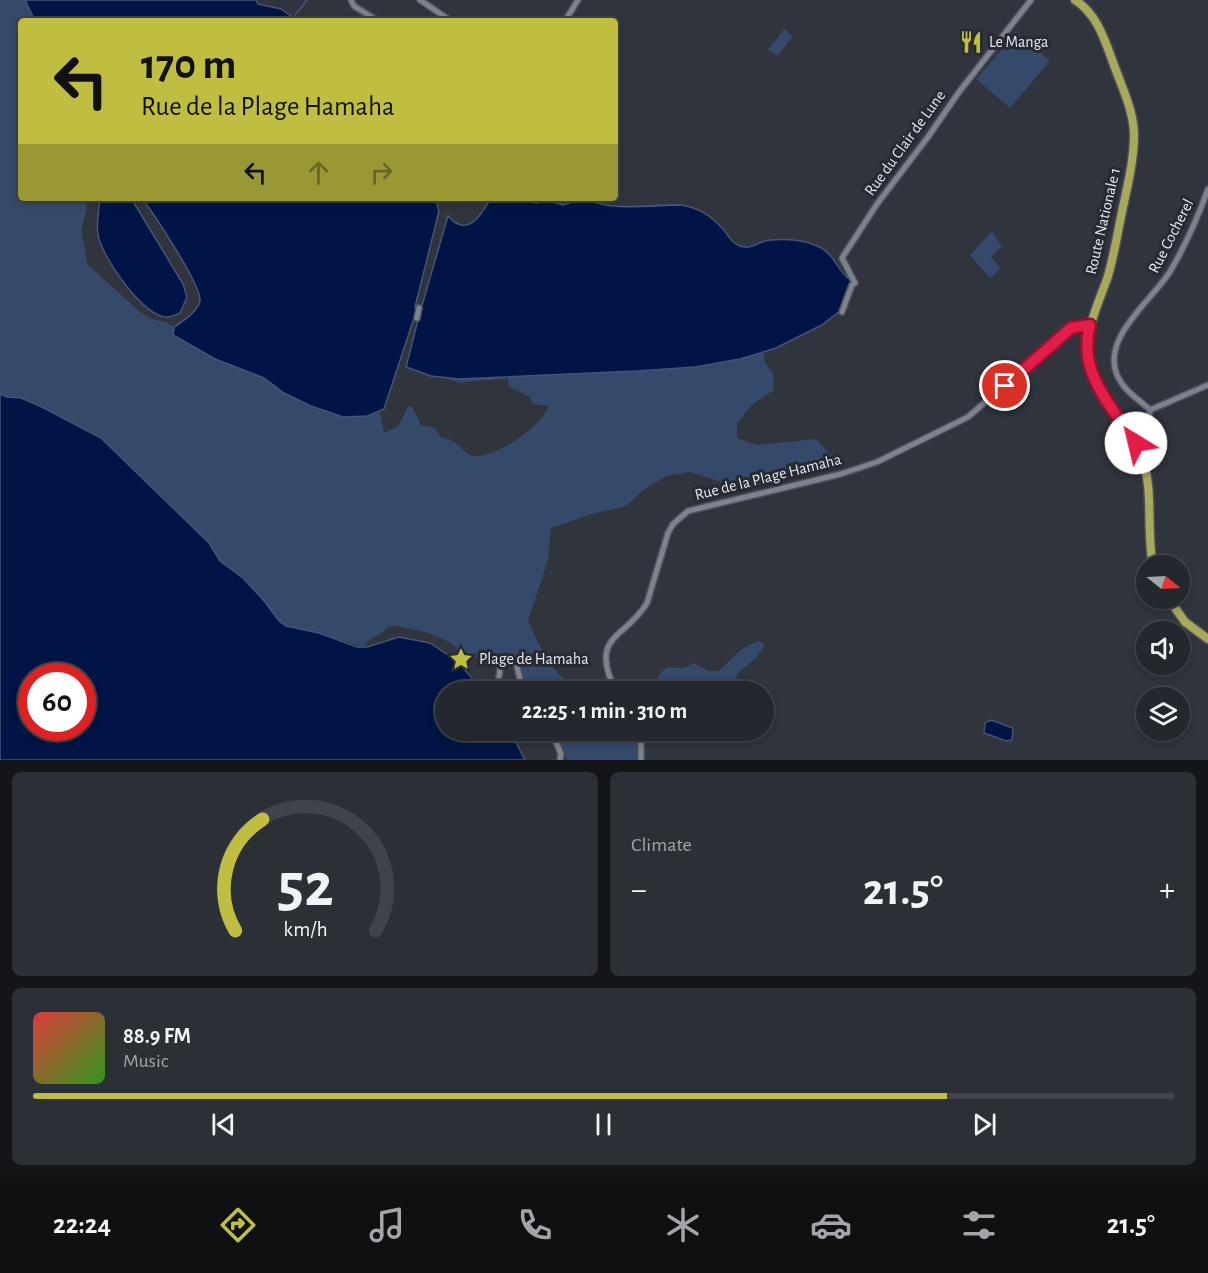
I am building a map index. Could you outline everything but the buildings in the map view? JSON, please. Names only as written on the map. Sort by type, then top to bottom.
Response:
[{"type":"main road","points":[[1067,0],[1094,18]]},
{"type":"main road","name":"Route Nationale 1","points":[[1075,0],[1094,18],[1102,32],[1121,84],[1134,134],[1133,156],[1114,254],[1090,325],[1088,357],[1092,375],[1099,390],[1125,426],[1143,458],[1154,555]]},
{"type":"main road","points":[[1175,609],[1185,622],[1206,638]]},
{"type":"street","points":[[351,0],[354,6],[373,18]]},
{"type":"street","points":[[420,0],[447,18]]},
{"type":"street","points":[[567,18],[578,0]]},
{"type":"street","name":"Rue du Clair de Lune","points":[[842,312],[852,285],[855,283],[842,258],[877,204],[927,139],[959,92],[1031,0]]},
{"type":"street","name":"Rue Cocherel","points":[[1150,411],[1127,390],[1118,376],[1115,360],[1118,342],[1129,321],[1149,299],[1175,263],[1199,215],[1208,189]]},
{"type":"street","points":[[417,318],[419,308]]},
{"type":"street","name":"Rue de la Plage Hamaha","points":[[612,681],[607,668],[607,651],[611,640],[643,611],[673,524],[688,511],[747,495],[805,484],[877,462],[968,417],[1065,332],[1071,328],[1090,325]]},
{"type":"street","points":[[1125,426],[1138,430],[1144,429],[1149,424],[1150,411],[1208,385]]},
{"type":"street","points":[[499,676],[502,660],[507,656],[515,658],[520,681]]},
{"type":"street","points":[[556,741],[561,754],[560,760]]},
{"type":"street","points":[[640,741],[641,760]]},
{"type":"shaded area","points":[[0,0],[105,0],[110,18],[18,18],[18,201],[86,201],[87,208],[81,230],[88,265],[138,310],[151,319],[166,322],[174,327],[189,316],[199,304],[199,292],[176,249],[144,201],[247,201],[299,401],[339,415],[358,416],[380,412],[384,433],[398,426],[408,407],[412,406],[421,425],[435,428],[441,437],[453,441],[470,455],[482,456],[504,447],[528,431],[537,423],[548,406],[533,404],[529,396],[509,387],[508,379],[460,383],[410,366],[434,275],[437,251],[448,216],[458,224],[470,224],[471,226],[498,201],[543,201],[560,211],[589,201],[613,206],[684,205],[707,215],[738,245],[750,246],[773,239],[784,239],[821,247],[852,281],[695,367],[763,352],[765,363],[773,374],[774,390],[753,404],[737,423],[737,438],[757,445],[816,439],[833,457],[824,469],[805,475],[728,484],[690,472],[666,476],[642,491],[626,506],[592,514],[551,528],[548,560],[528,621],[549,662],[567,681],[525,681],[518,656],[513,652],[494,657],[493,662],[487,665],[429,633],[398,626],[388,627],[363,647],[320,633],[286,626],[279,621],[243,578],[219,561],[209,543],[101,438],[42,407],[21,398],[0,394]]},
{"type":"shaded area","points":[[25,0],[256,0],[258,4],[281,9],[294,18],[34,18]]},
{"type":"shaded area","points":[[784,29],[793,36],[778,56],[768,50]]},
{"type":"shaded area","points":[[1017,32],[1050,61],[1010,108],[976,79]]},
{"type":"shaded area","points":[[100,201],[133,201],[183,284],[187,297],[180,313],[169,317],[157,314],[136,297],[107,257],[98,235]]},
{"type":"shaded area","points":[[144,201],[436,201],[439,211],[416,310],[421,309],[448,216],[455,223],[468,225],[478,217],[489,201],[536,203],[548,201],[563,205],[576,201],[592,201],[618,206],[688,206],[710,217],[732,241],[741,246],[750,247],[766,241],[792,240],[820,247],[852,281],[841,310],[822,325],[776,348],[740,359],[695,367],[459,379],[431,376],[406,367],[418,320],[417,314],[384,409],[367,416],[343,417],[311,406],[284,393],[264,378],[215,359],[173,335],[174,327],[199,305],[199,293],[176,249]]},
{"type":"shaded area","points":[[992,231],[1002,246],[991,257],[1001,268],[990,278],[970,255]]},
{"type":"shaded area","points":[[0,394],[21,398],[42,407],[101,438],[209,543],[220,561],[243,578],[279,621],[286,626],[319,633],[357,647],[367,647],[399,637],[430,643],[458,662],[474,681],[435,681],[435,741],[515,741],[525,760],[0,760]]},
{"type":"shaded area","points":[[759,641],[765,644],[757,657],[739,672],[733,681],[656,681],[661,672],[668,667],[684,668],[693,663],[709,671],[719,671],[741,650]]},
{"type":"shaded area","points":[[991,720],[1013,728],[1012,740],[1006,741],[984,733],[985,723]]},
{"type":"shaded area","points":[[560,741],[638,741],[637,760],[567,760]]},
{"type":"waterway","points":[[293,18],[307,0]]},
{"type":"place","name":"Le Manga","points":[[971,42]]},
{"type":"place","name":"Plage de Hamaha","points":[[461,659]]},
{"type":"route","points":[[1005,386],[1071,328],[1090,325],[1088,357],[1092,375],[1099,390],[1136,443]]}]
